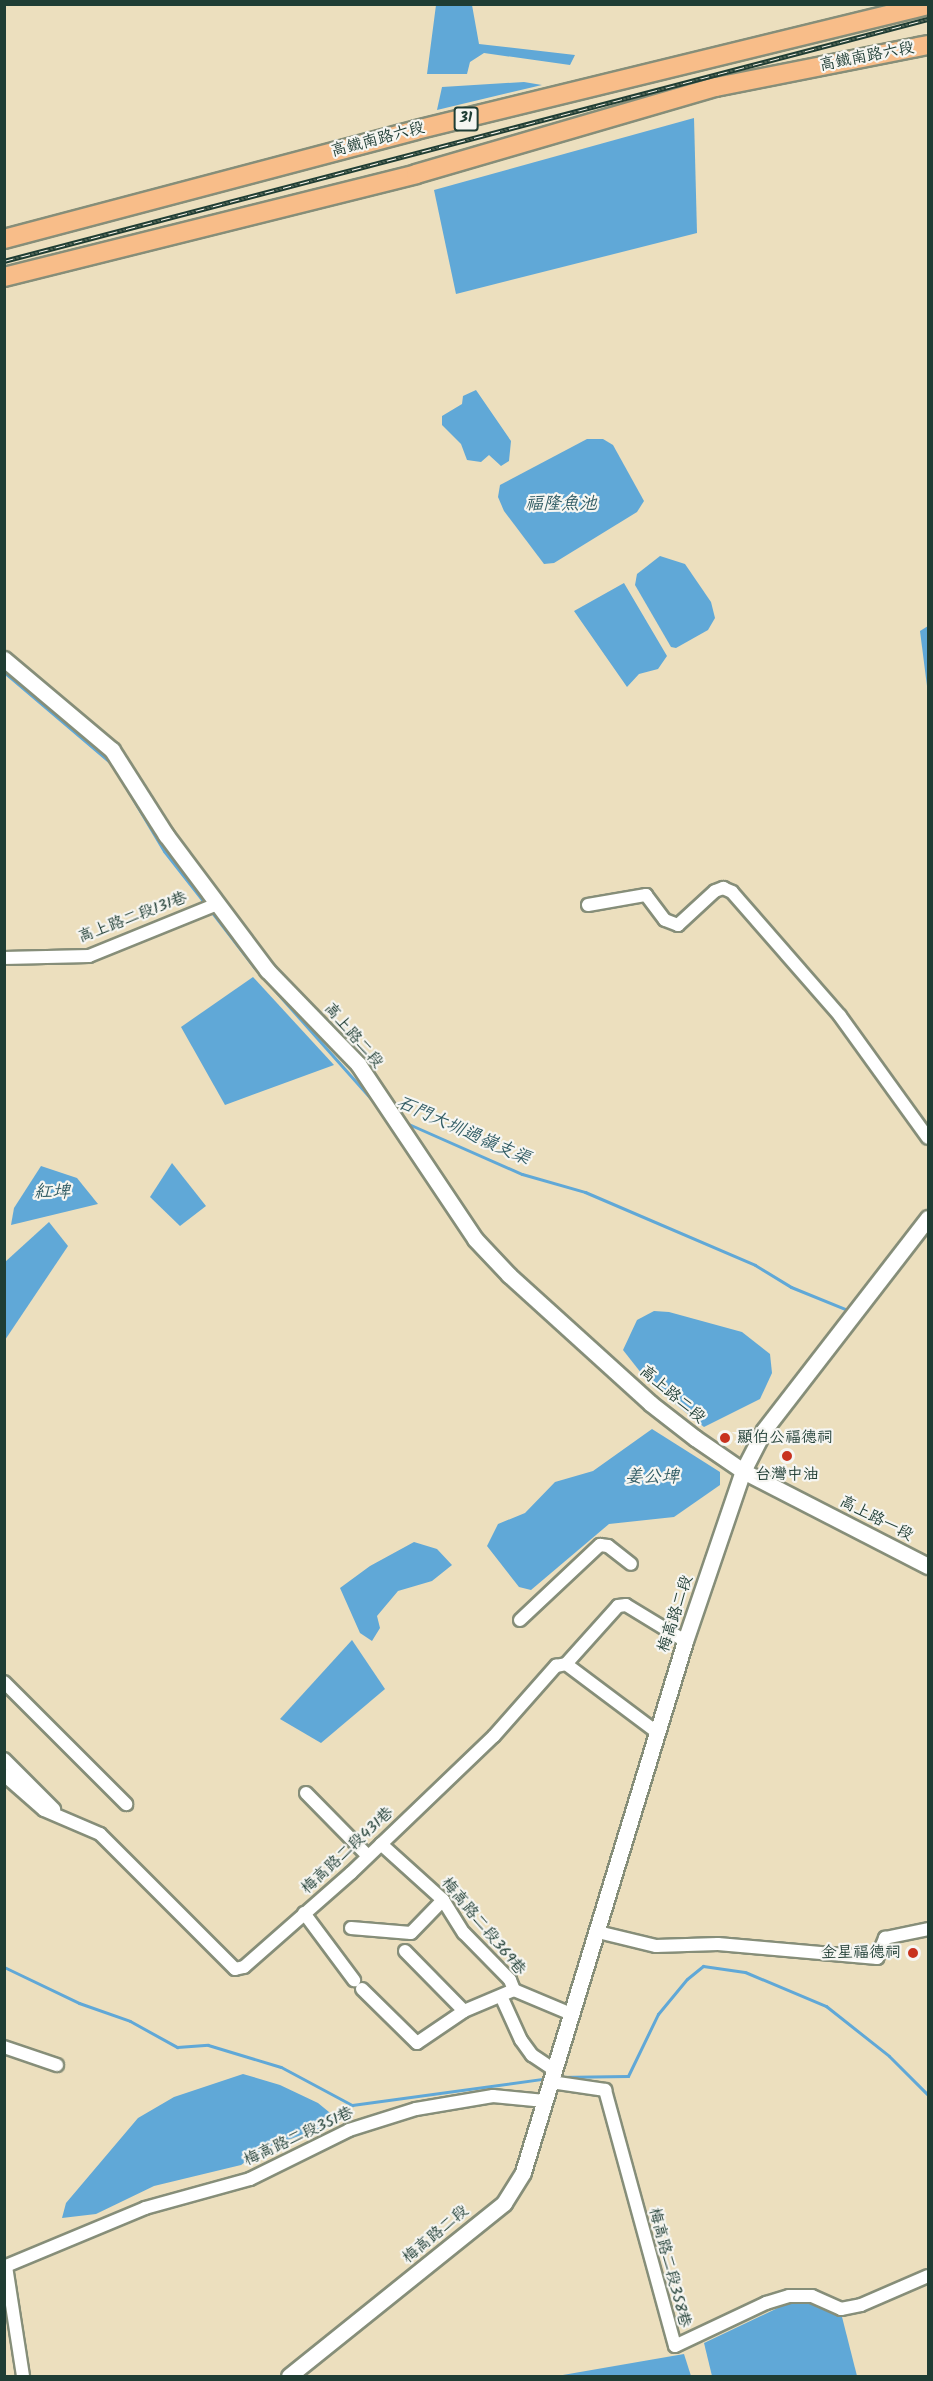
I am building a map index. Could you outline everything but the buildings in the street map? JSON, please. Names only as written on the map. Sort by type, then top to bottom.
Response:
[{"type":"main road","name":"高鐵南路六段","points":[[4,239],[416,130],[928,5]]},
{"type":"main road","name":"高鐵南路六段","points":[[4,277],[416,174],[716,87],[928,45]]},
{"type":"street","name":"高上路二段","points":[[4,659],[112,750],[211,906],[267,970],[358,1064],[475,1239],[509,1275],[650,1403],[743,1471]]},
{"type":"street","points":[[588,905],[646,895],[665,920],[678,925],[715,891],[723,888],[732,892],[840,1016],[928,1138]]},
{"type":"street","name":"高上路二段131巷","points":[[4,958],[88,956],[211,906]]},
{"type":"street","name":"梅高路二段","points":[[289,2376],[504,2203],[523,2172],[685,1641],[743,1471],[764,1430],[928,1218]]},
{"type":"street","name":"高上路一段","points":[[743,1471],[928,1566]]},
{"type":"street","points":[[520,1620],[600,1545],[608,1546],[631,1564]]},
{"type":"street","name":"梅高路二段431巷","points":[[4,1775],[55,1816],[100,1834],[231,1969],[244,1966],[381,1844],[494,1736],[556,1666],[566,1664],[618,1606],[626,1605],[685,1641]]},
{"type":"street","points":[[566,1664],[658,1733]]},
{"type":"street","points":[[4,1682],[126,1804]]},
{"type":"street","points":[[4,1759],[54,1809],[55,1816]]},
{"type":"street","points":[[306,1793],[368,1856]]},
{"type":"street","name":"梅高路二段369巷","points":[[381,1844],[443,1900],[464,1933],[510,1980],[514,1990],[571,2014]]},
{"type":"street","points":[[351,1928],[411,1933],[443,1900]]},
{"type":"street","points":[[304,1913],[358,1984],[417,2043],[464,2011],[514,1990]]},
{"type":"street","points":[[598,1932],[656,1946],[718,1944],[878,1958],[885,1938],[928,1929]]},
{"type":"street","points":[[405,1951],[464,2011]]},
{"type":"street","points":[[501,1996],[521,2040],[552,2076]]},
{"type":"street","points":[[4,2047],[57,2065]]},
{"type":"street","name":"梅高路二段358巷","points":[[552,2076],[605,2090],[675,2346],[765,2303],[789,2296],[812,2296],[841,2309],[861,2305],[928,2276]]},
{"type":"street","name":"梅高路二段351巷","points":[[6,2266],[145,2208],[250,2179],[349,2130],[416,2109],[493,2096],[545,2101]]},
{"type":"street","points":[[6,2266],[23,2376]]},
{"type":"water","points":[[436,5],[472,5],[479,44],[575,55],[570,65],[484,53],[470,62],[467,74],[427,74]]},
{"type":"water","points":[[524,82],[542,85],[437,110],[442,87]]},
{"type":"water","points":[[694,118],[697,233],[456,294],[434,190]]},
{"type":"water","points":[[476,390],[511,441],[509,461],[501,466],[489,455],[481,462],[467,460],[461,444],[442,425],[442,416],[462,404],[463,396]]},
{"type":"water","name":"福隆魚池","points":[[587,439],[603,439],[613,445],[644,501],[637,512],[554,563],[544,564],[504,511],[498,497],[500,485]]},
{"type":"water","points":[[660,556],[685,564],[711,602],[715,618],[708,630],[676,648],[671,647],[635,585],[637,574]]},
{"type":"water","points":[[624,583],[667,656],[658,669],[639,674],[627,687],[574,611]]},
{"type":"water","points":[[928,626],[928,694],[920,631]]},
{"type":"water","points":[[253,977],[334,1065],[225,1105],[181,1027]]},
{"type":"water","points":[[172,1163],[206,1206],[180,1226],[150,1197]]},
{"type":"water","name":"紅埤","points":[[41,1166],[77,1178],[98,1204],[11,1225],[14,1208]]},
{"type":"water","name":"紅埤","points":[[49,1222],[68,1246],[5,1340],[5,1262]]},
{"type":"water","name":"姜公埤","points":[[654,1311],[669,1312],[742,1332],[770,1354],[772,1373],[760,1399],[704,1427],[649,1383],[623,1350],[637,1320]]},
{"type":"water","name":"姜公埤","points":[[652,1429],[720,1472],[720,1485],[674,1517],[609,1524],[531,1590],[519,1587],[487,1546],[498,1524],[525,1513],[555,1482],[593,1471]]},
{"type":"water","points":[[414,1542],[437,1549],[452,1565],[432,1581],[398,1591],[377,1616],[380,1628],[372,1641],[360,1633],[340,1588],[370,1566]]},
{"type":"water","points":[[352,1640],[385,1689],[321,1743],[280,1719]]},
{"type":"water","points":[[243,2074],[280,2085],[318,2103],[340,2121],[266,2148],[241,2165],[154,2186],[96,2214],[62,2218],[66,2203],[138,2118],[174,2097]]},
{"type":"water","points":[[805,2295],[840,2309],[857,2376],[712,2376],[704,2343]]},
{"type":"water","points":[[684,2354],[691,2376],[557,2376]]},
{"type":"waterway","name":"石門大圳過嶺支渠","points":[[4,672],[112,764],[164,851],[207,906]]},
{"type":"waterway","name":"石門大圳過嶺支渠","points":[[211,911],[254,967],[380,1109]]},
{"type":"waterway","name":"石門大圳過嶺支渠","points":[[404,1122],[522,1174],[585,1192],[755,1265],[791,1287],[850,1311]]},
{"type":"waterway","points":[[557,2077],[628,2076],[658,2014],[687,1979],[703,1966],[745,1972],[826,2006],[889,2056],[928,2095]]},
{"type":"waterway","points":[[4,1967],[79,2003],[130,2021],[177,2047],[208,2045],[281,2067],[352,2105],[548,2078]]},
{"type":"railway","points":[[4,261],[928,19]]},
{"type":"place","name":"顯伯公福德祠","points":[[725,1438]]},
{"type":"place","name":"台灣中油","points":[[787,1456]]},
{"type":"place","name":"金星福德祠","points":[[913,1953]]}]
